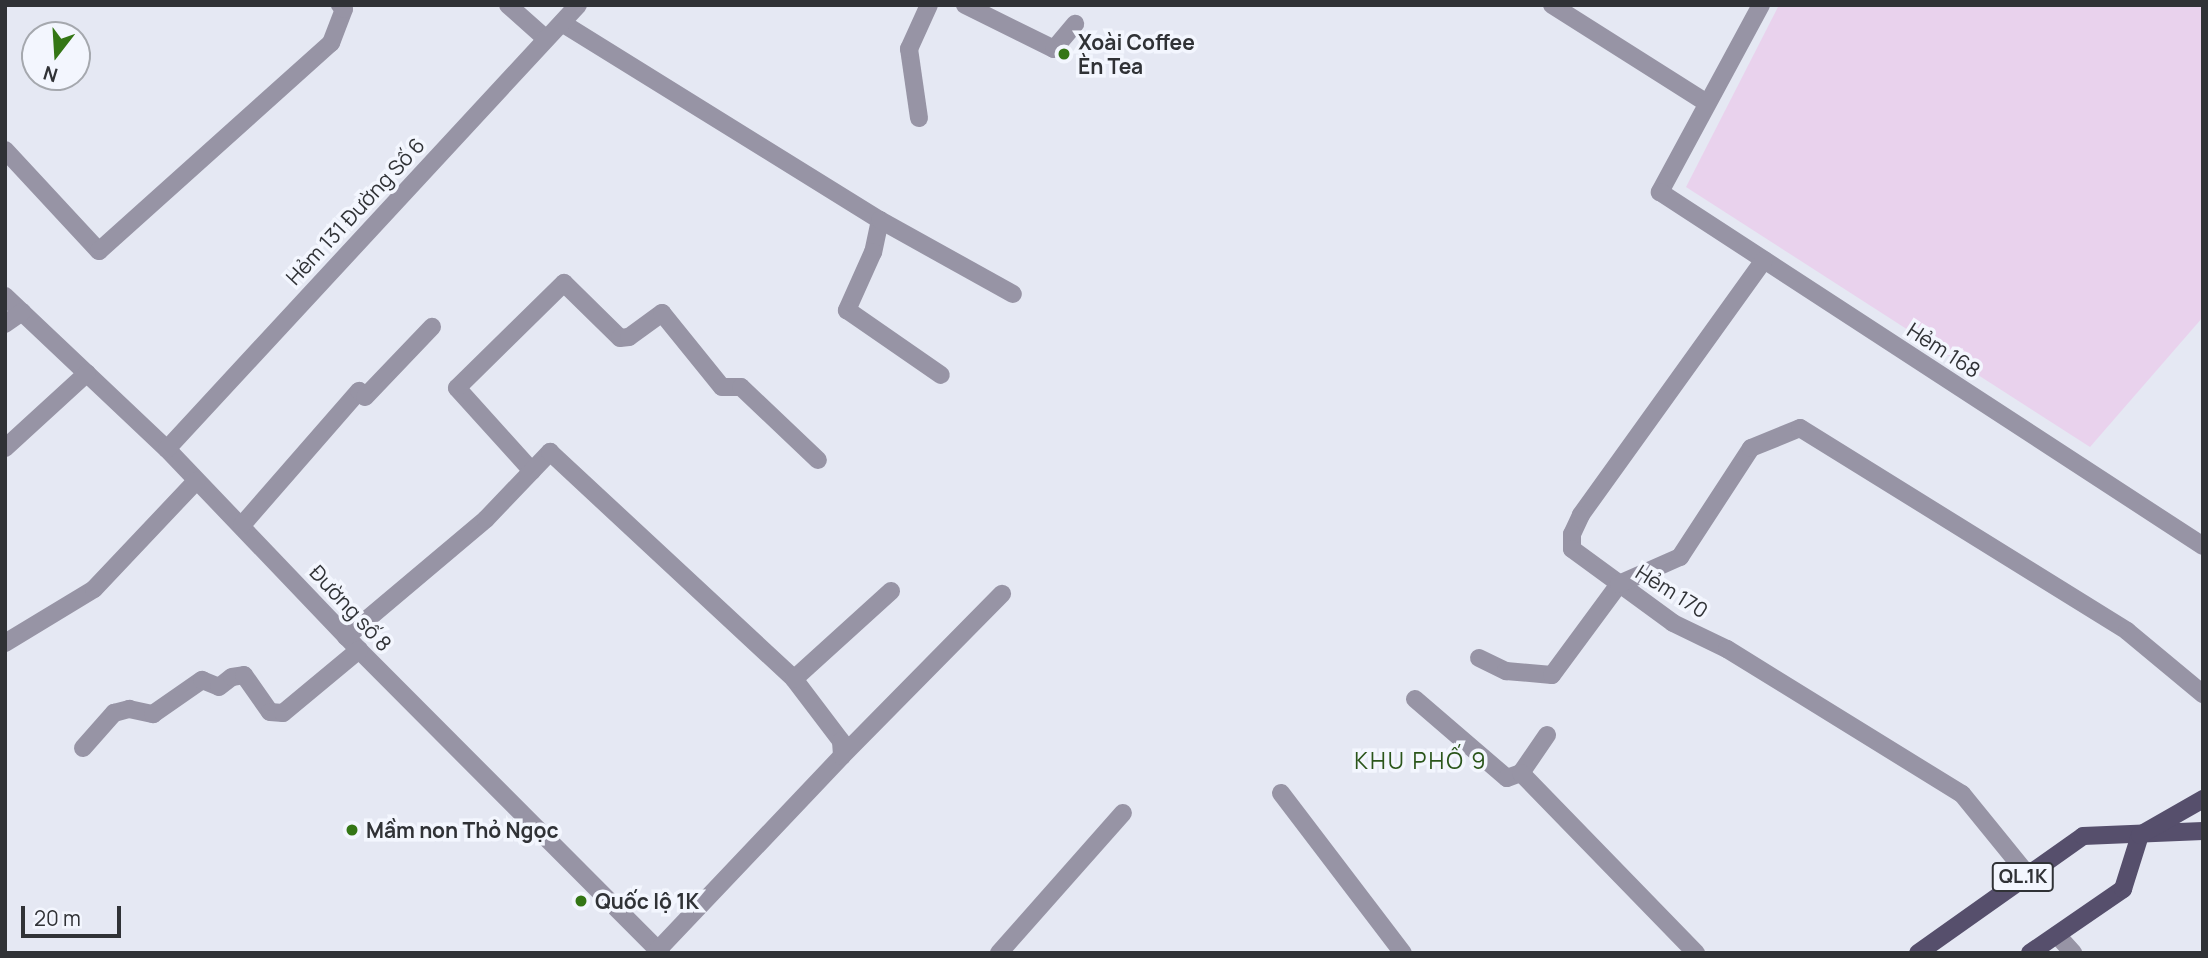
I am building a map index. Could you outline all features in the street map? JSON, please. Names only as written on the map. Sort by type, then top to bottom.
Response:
[{"type":"main road","name":"QL.1K","points":[[1918,953],[2083,836],[2140,835],[2203,799]]},
{"type":"main road","points":[[2030,953],[2123,889],[2140,835],[2203,831]]},
{"type":"street","points":[[5,150],[99,251],[331,43],[344,9],[341,5]]},
{"type":"street","points":[[508,5],[545,38]]},
{"type":"street","name":"Hẻm 131 Đường Số 6","points":[[167,449],[578,5]]},
{"type":"street","points":[[919,118],[909,50],[929,5]]},
{"type":"street","points":[[965,5],[1054,49],[1074,23]]},
{"type":"street","points":[[1552,5],[1707,103],[1761,5]]},
{"type":"street","points":[[562,23],[880,220],[1013,294]]},
{"type":"street","name":"Hẻm 168","points":[[1707,103],[1660,192],[2203,546]]},
{"type":"street","points":[[880,220],[873,252],[847,310],[941,375]]},
{"type":"street","name":"Hẻm 170","points":[[1764,260],[1572,534],[1572,549],[1673,623],[1727,649],[1962,794],[2027,874]]},
{"type":"street","points":[[532,471],[457,388],[564,282],[620,338],[629,337],[662,313],[722,387],[741,387],[818,460]]},
{"type":"street","name":"Đường số 8","points":[[5,296],[167,449],[346,637],[659,951]]},
{"type":"street","points":[[5,324],[22,312]]},
{"type":"street","points":[[242,525],[359,391],[365,397],[432,327]]},
{"type":"street","points":[[5,448],[88,373]]},
{"type":"street","points":[[1479,658],[1506,671],[1552,676],[1619,584],[1680,557],[1751,448],[1800,428],[2127,631],[2203,694]]},
{"type":"street","points":[[346,637],[486,519],[550,452],[794,679],[841,741],[843,753]]},
{"type":"street","points":[[5,643],[94,589],[196,481]]},
{"type":"street","points":[[794,679],[891,591]]},
{"type":"street","points":[[659,951],[843,753],[1002,594]]},
{"type":"street","points":[[83,748],[114,713],[129,709],[153,714],[202,680],[219,687],[232,677],[244,675],[270,712],[283,713],[359,650]]},
{"type":"street","points":[[1415,699],[1507,778],[1521,773],[1547,735]]},
{"type":"street","points":[[1521,773],[1614,864],[1696,953]]},
{"type":"street","points":[[1281,793],[1404,953]]},
{"type":"street","points":[[999,953],[1123,813]]},
{"type":"street","points":[[2057,935],[2073,953]]},
{"type":"shaded area","points":[[1779,5],[2203,5],[2203,317],[2090,447],[1686,187]]},
{"type":"place","name":"Xoài Coffee Èn Tea","points":[[1064,54]]},
{"type":"place","name":"Mầm non Thỏ Ngọc","points":[[352,830]]},
{"type":"place","name":"Quốc lộ 1K","points":[[581,901]]},
{"type":"district","name":"KHU PHỐ 9","points":[[1421,760]]}]
